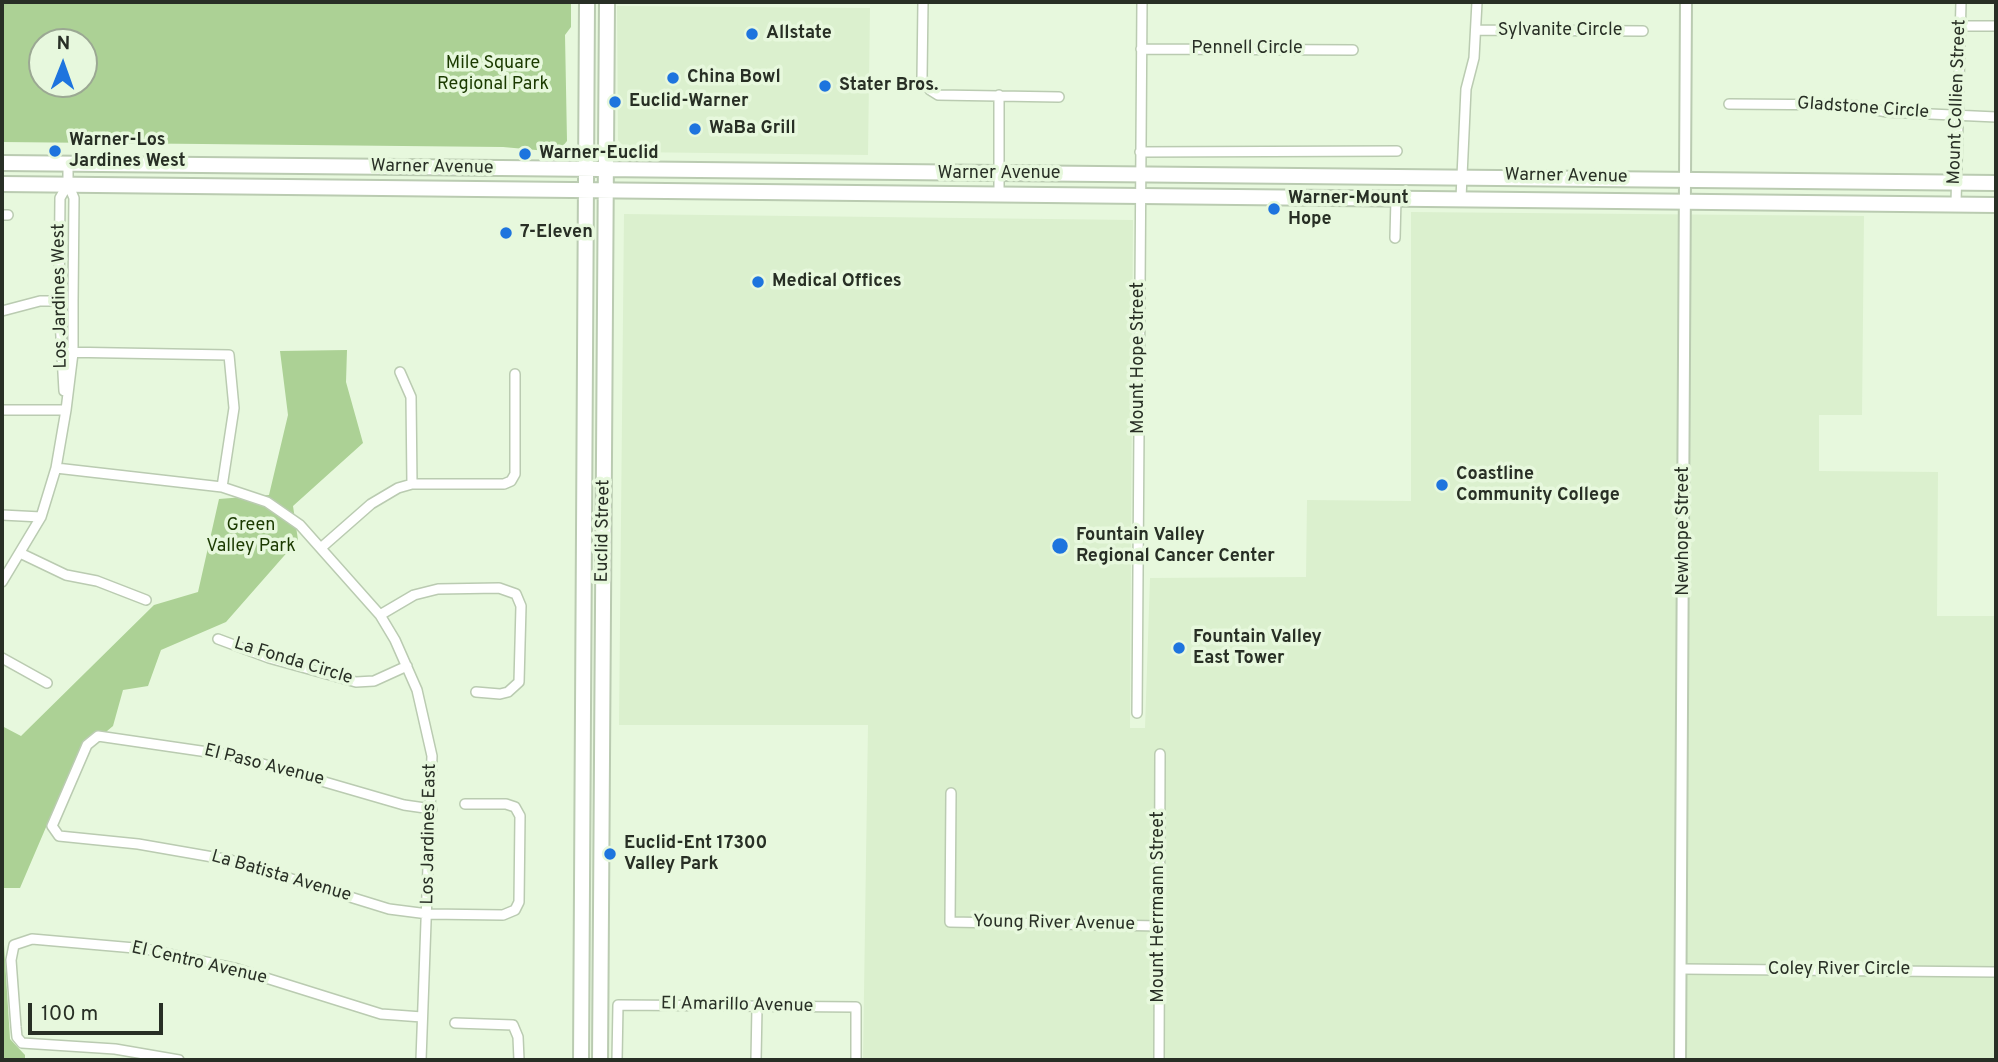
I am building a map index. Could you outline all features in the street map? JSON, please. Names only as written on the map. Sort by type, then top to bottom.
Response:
[{"type":"main road","name":"Euclid Street","points":[[581,1060],[587,2]]},
{"type":"main road","name":"Euclid Street","points":[[600,1060],[608,190],[607,2]]},
{"type":"main road","name":"Warner Avenue","points":[[2,163],[920,174],[1464,175],[1956,180],[1996,183]]},
{"type":"main road","points":[[863,194],[875,182],[906,180],[920,174]]},
{"type":"main road","name":"Warner Avenue","points":[[2,184],[1996,205]]},
{"type":"street","points":[[923,2],[922,78],[930,90],[938,94],[1059,97]]},
{"type":"street","name":"Mount Hope Street","points":[[1137,713],[1142,2]]},
{"type":"street","points":[[1461,198],[1466,89],[1477,30],[1477,2]]},
{"type":"street","name":"Newhope Street","points":[[1680,1060],[1686,2]]},
{"type":"street","name":"Mount Collien Street","points":[[1956,203],[1961,2]]},
{"type":"street","points":[[1961,26],[1996,26]]},
{"type":"street","name":"Sylvanite Circle","points":[[1477,30],[1643,31]]},
{"type":"street","name":"Pennell Circle","points":[[1141,49],[1353,50]]},
{"type":"street","points":[[999,95],[999,195]]},
{"type":"street","name":"Gladstone Circle","points":[[1729,104],[1852,105],[1887,112],[1996,117]]},
{"type":"street","points":[[1140,152],[1397,151]]},
{"type":"street","name":"Los Jardines West","points":[[2,582],[41,517],[56,468],[66,410],[73,353],[74,198],[68,184],[68,163]]},
{"type":"street","name":"Los Jardines West","points":[[66,410],[59,301],[60,198],[68,184]]},
{"type":"street","points":[[1395,198],[1395,238]]},
{"type":"street","points":[[2,311],[40,301],[59,301]]},
{"type":"street","points":[[61,352],[229,355],[234,408],[222,487]]},
{"type":"street","points":[[400,372],[411,397],[412,484]]},
{"type":"street","points":[[322,547],[371,504],[398,488],[412,484],[504,484],[511,481],[515,474],[515,374]]},
{"type":"street","points":[[2,410],[66,410]]},
{"type":"street","name":"Los Jardines East","points":[[56,468],[222,487],[274,506],[300,525],[322,547],[380,615],[407,666],[429,739],[432,809],[421,1060]]},
{"type":"street","points":[[2,515],[41,517]]},
{"type":"street","points":[[20,553],[66,575],[97,581],[146,600]]},
{"type":"street","points":[[380,615],[414,595],[438,589],[499,588],[516,594],[521,606],[519,682],[508,692],[500,694],[476,692]]},
{"type":"street","name":"La Fonda Circle","points":[[218,639],[269,658],[356,682],[374,681],[407,666]]},
{"type":"street","points":[[2,658],[47,683]]},
{"type":"street","name":"El Paso Avenue","points":[[52,826],[87,745],[93,737],[134,739],[235,756],[404,805],[432,809]]},
{"type":"street","name":"Mount Herrmann Street","points":[[1158,1060],[1160,754]]},
{"type":"street","name":"Young River Avenue","points":[[950,793],[950,922],[1159,926]]},
{"type":"street","name":"La Batista Avenue","points":[[52,826],[59,836],[138,844],[208,856],[388,909],[428,914],[503,915],[515,910],[519,902],[520,816],[515,807],[506,804],[465,804]]},
{"type":"street","name":"El Centro Avenue","points":[[179,1060],[104,1048],[34,1046],[22,1043],[17,1037],[11,960],[14,945],[32,939],[146,949],[234,968],[381,1014],[422,1017]]},
{"type":"street","name":"Coley River Circle","points":[[1682,969],[1996,972]]},
{"type":"street","points":[[582,983],[600,983]]},
{"type":"street","name":"El Amarillo Avenue","points":[[617,1060],[618,1005],[856,1007],[856,1060]]},
{"type":"street","points":[[756,1060],[757,1007]]},
{"type":"street","points":[[455,1023],[513,1025],[518,1037],[519,1060]]},
{"type":"shaded area","points":[[617,6],[870,8],[868,155],[629,152],[618,140]]},
{"type":"shaded area","points":[[1411,212],[1864,216],[1862,415],[1819,415],[1819,471],[1938,472],[1937,616],[1996,616],[1996,1060],[863,1060],[868,725],[619,725],[624,214],[1133,220],[1130,728],[1145,728],[1150,578],[1306,577],[1307,500],[1411,501]]},
{"type":"green space","name":"Mile Square Regional Park","points":[[2,2],[571,2],[571,27],[565,35],[567,141],[558,152],[503,147],[2,142]]},
{"type":"green space","name":"Green Valley Park","points":[[347,350],[346,382],[363,443],[293,506],[298,540],[226,622],[161,650],[148,686],[123,690],[113,726],[76,757],[20,888],[2,888],[2,726],[21,736],[154,605],[198,592],[219,499],[269,495],[288,415],[280,351]]},
{"type":"green space","points":[[2,913],[10,1039],[25,1055],[25,1060],[2,1060]]},
{"type":"place","name":"Allstate","points":[[752,34]]},
{"type":"place","name":"China Bowl","points":[[673,78]]},
{"type":"place","name":"Stater Bros.","points":[[825,86]]},
{"type":"place","name":"Euclid-Warner","points":[[615,102]]},
{"type":"place","name":"WaBa Grill","points":[[695,129]]},
{"type":"place","name":"Warner-Los Jardines West","points":[[55,151]]},
{"type":"place","name":"Warner-Euclid","points":[[525,154]]},
{"type":"place","name":"Warner-Mount Hope","points":[[1274,209]]},
{"type":"place","name":"7-Eleven","points":[[506,233]]},
{"type":"place","name":"Medical Offices","points":[[758,282]]},
{"type":"place","name":"Coastline Community College","points":[[1442,485]]},
{"type":"place","name":"Fountain Valley Regional Cancer Center","points":[[1060,546]]},
{"type":"place","name":"Fountain Valley East Tower","points":[[1179,648]]},
{"type":"place","name":"Euclid-Ent 17300 Valley Park","points":[[610,854]]}]
